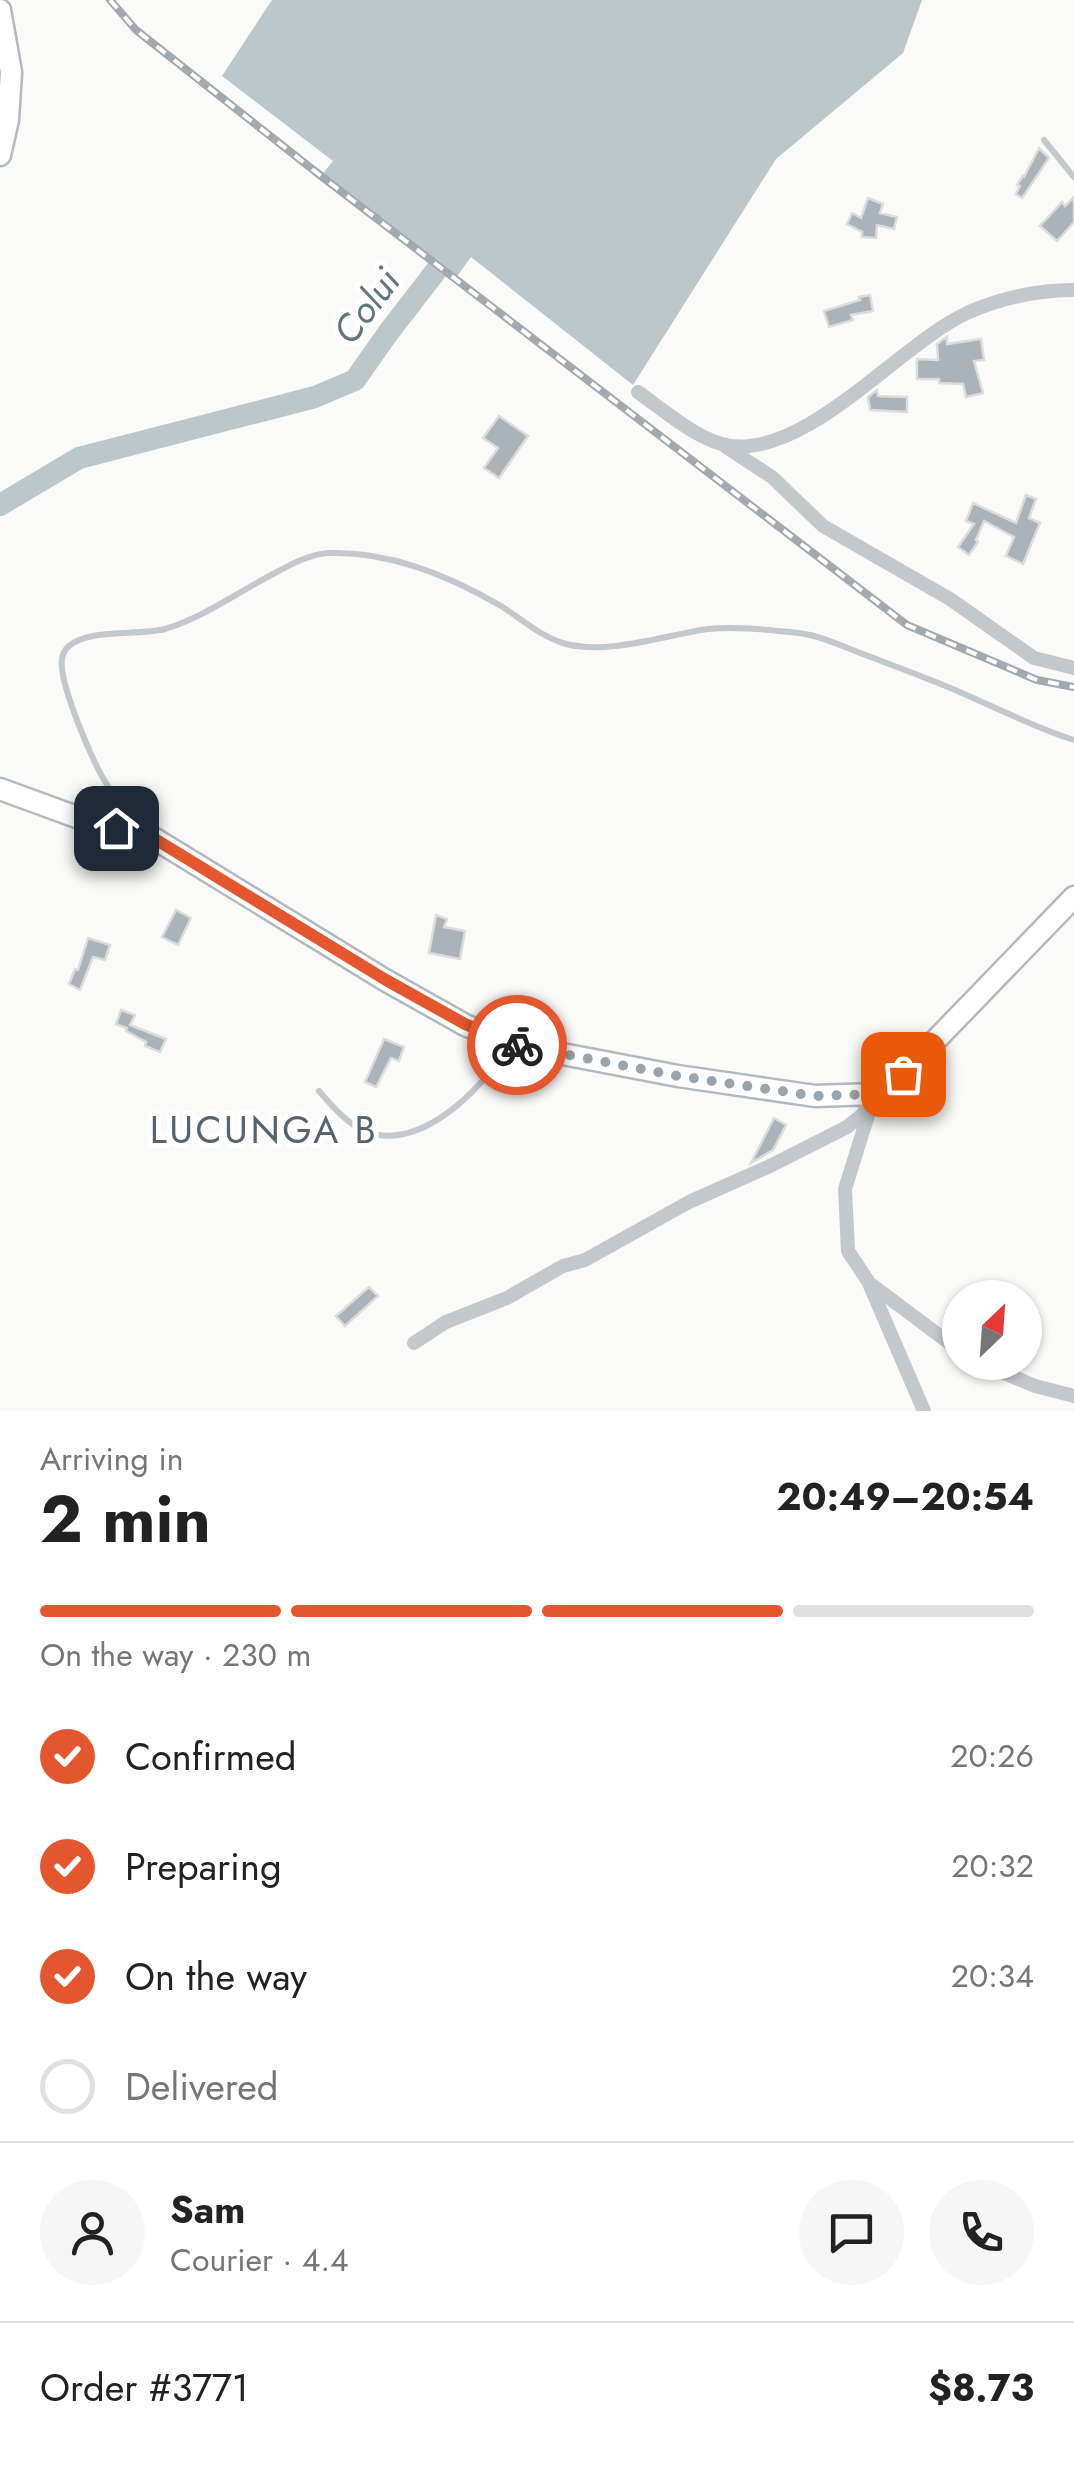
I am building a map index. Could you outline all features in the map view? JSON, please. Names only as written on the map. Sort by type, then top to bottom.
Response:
[{"type":"street","points":[[0,13],[11,72],[8,120],[0,155]]},
{"type":"street","points":[[721,444],[754,446],[810,424],[932,334],[968,313],[1006,299],[1051,290],[1074,290]]},
{"type":"street","points":[[638,392],[772,477],[823,526],[950,600],[1034,658],[1074,668]]},
{"type":"street","points":[[0,789],[82,819],[150,836],[386,980],[510,1044],[764,1090],[833,1096],[875,1094]]},
{"type":"street","points":[[414,1343],[446,1322],[507,1298],[689,1202],[847,1127],[862,1115],[875,1094],[925,1053],[1074,897]]},
{"type":"street","points":[[875,1094],[845,1189],[848,1250],[868,1281],[924,1411]]},
{"type":"street","points":[[868,1281],[942,1336]]},
{"type":"street","points":[[1021,1380],[1074,1396]]},
{"type":"lane","points":[[1044,140],[1074,176]]},
{"type":"lane","points":[[150,836],[107,784],[96,764],[62,671],[64,651],[84,637],[144,633],[199,616],[301,560],[325,553],[356,554],[425,570],[466,586],[539,632],[574,646],[629,643],[712,629],[806,634],[1074,740]]},
{"type":"lane","points":[[320,1091],[333,1108],[360,1129],[383,1135],[409,1132],[456,1108],[492,1070],[510,1044]]},
{"type":"shaded area","points":[[272,0],[922,0],[903,53],[776,159],[633,385],[471,257],[455,279],[321,176],[333,161],[222,76]]},
{"type":"building","points":[[1039,148],[1049,158],[1022,198],[1016,194],[1020,186],[1017,185]]},
{"type":"building","points":[[1074,197],[1074,222],[1057,241],[1040,226],[1062,202],[1065,206]]},
{"type":"building","points":[[868,198],[883,204],[880,213],[897,217],[894,229],[877,225],[876,238],[862,237],[862,232],[847,224],[852,213],[861,218]]},
{"type":"building","points":[[870,295],[873,311],[851,315],[853,320],[829,327],[824,311]]},
{"type":"building","points":[[947,337],[947,344],[981,339],[984,360],[974,361],[983,393],[966,397],[963,384],[917,379],[917,359],[938,360],[937,344]]},
{"type":"building","points":[[877,390],[878,396],[907,397],[907,412],[870,410],[868,397]]},
{"type":"building","points":[[499,416],[528,436],[499,478],[484,468],[498,448],[483,438]]},
{"type":"building","points":[[1026,495],[1036,499],[1029,518],[1040,523],[1023,564],[1006,556],[1014,537],[984,521],[969,555],[958,547],[974,524],[966,521],[973,503],[1016,523]]},
{"type":"building","points":[[176,910],[191,918],[178,945],[162,937]]},
{"type":"building","points":[[436,915],[447,919],[444,927],[465,931],[460,959],[429,953]]},
{"type":"building","points":[[88,938],[110,945],[105,960],[93,957],[80,990],[69,984]]},
{"type":"building","points":[[121,1010],[135,1015],[130,1025],[166,1039],[160,1052],[116,1024]]},
{"type":"building","points":[[384,1039],[404,1047],[399,1061],[391,1058],[376,1087],[365,1082]]},
{"type":"building","points":[[774,1118],[786,1125],[773,1150],[751,1163]]},
{"type":"building","points":[[369,1287],[378,1296],[345,1326],[336,1316]]},
{"type":"waterway","name":"Colui","points":[[0,505],[79,458],[315,397],[355,380],[439,267],[454,239]]},
{"type":"railway","points":[[110,0],[136,30],[321,176],[907,625],[1037,680],[1074,687]]},
{"type":"way so far","points":[[517,1045],[678,1076],[815,1096],[875,1094],[903,1074]]},
{"type":"district","name":"LUCUNGA B","points":[[264,1129]]},
{"type":"route","points":[[116,828],[150,836],[386,980],[465,1024],[517,1045]]}]
